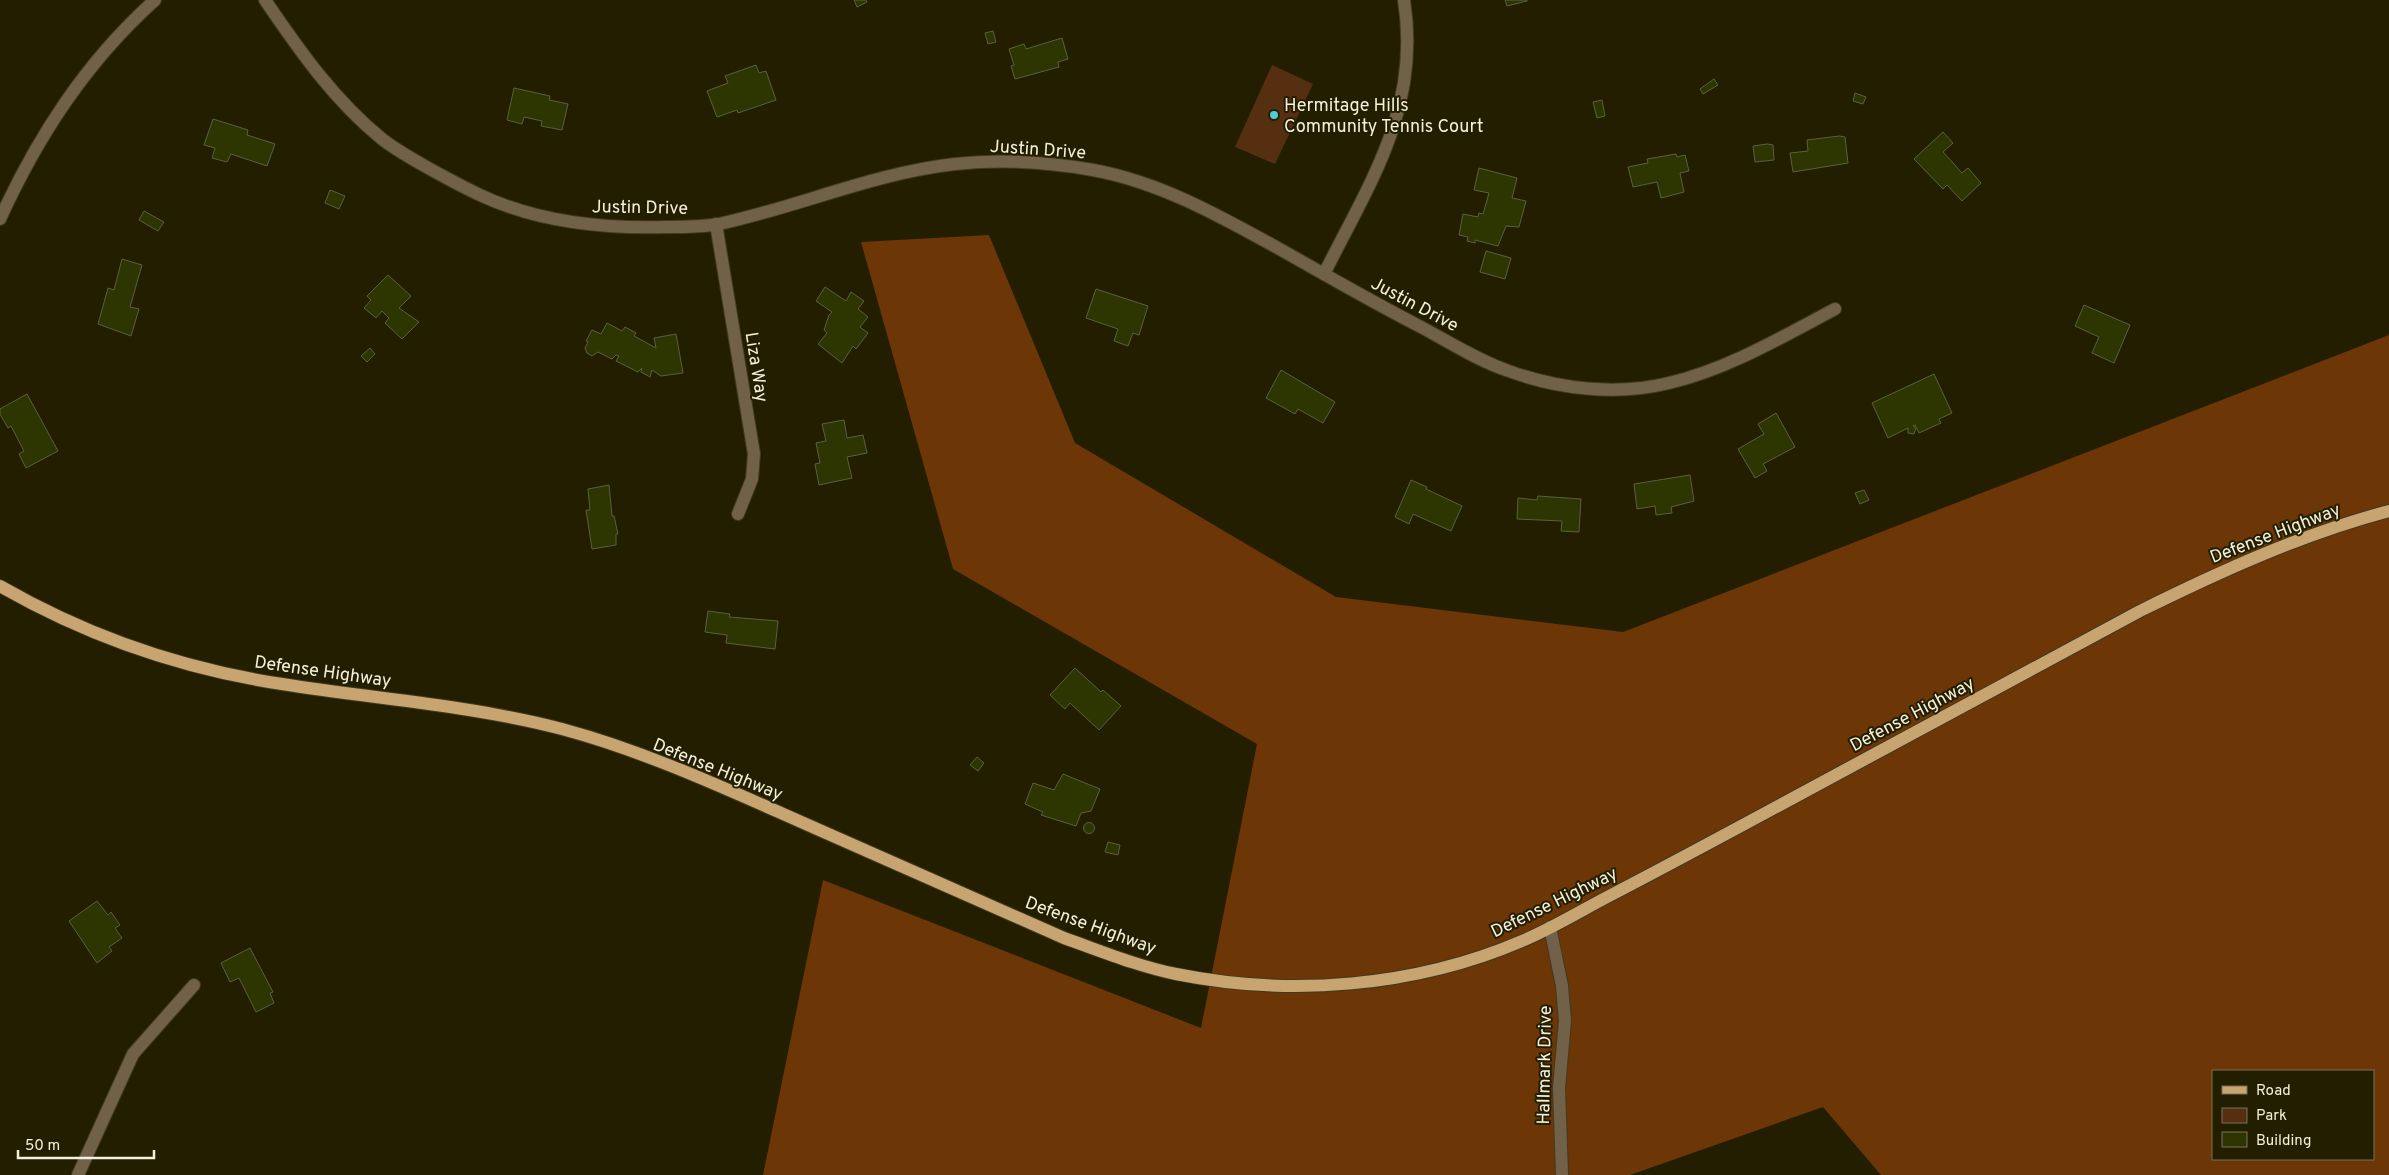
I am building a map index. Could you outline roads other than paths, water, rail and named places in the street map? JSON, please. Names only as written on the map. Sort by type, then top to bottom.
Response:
[{"type":"main road","name":"Defense Highway","points":[[0,586],[34,606],[116,641],[159,656],[215,671],[281,684],[476,710],[564,730],[624,749],[707,781],[1064,938],[1119,958],[1174,973],[1218,981],[1266,985],[1317,985],[1393,977],[1460,962],[1522,941],[2192,585],[2262,553],[2308,536],[2389,511]]},
{"type":"street","points":[[0,219],[22,171],[48,126],[73,90],[124,28],[155,0]]},
{"type":"street","name":"Justin Drive","points":[[265,0],[304,57],[360,119],[384,140],[411,159],[482,197],[536,214],[584,223],[635,228],[716,224],[906,173],[953,164],[1001,161],[1052,164],[1096,171],[1177,195],[1242,228],[1389,311],[1505,370],[1547,382],[1589,389],[1631,389],[1665,384],[1699,375],[1755,351],[1835,309]]},
{"type":"street","points":[[1324,274],[1384,155],[1396,122],[1404,91],[1408,48],[1404,0]]},
{"type":"street","name":"Liza Way","points":[[716,224],[754,454],[752,479],[738,514]]},
{"type":"street","name":"Hallmark Drive","points":[[1550,927],[1562,986],[1565,1021],[1558,1088],[1562,1175]]},
{"type":"street","points":[[78,1175],[133,1054],[194,986]]},
{"type":"place","name":"Hermitage Hills Community Tennis Court","points":[[1274,115]]}]
